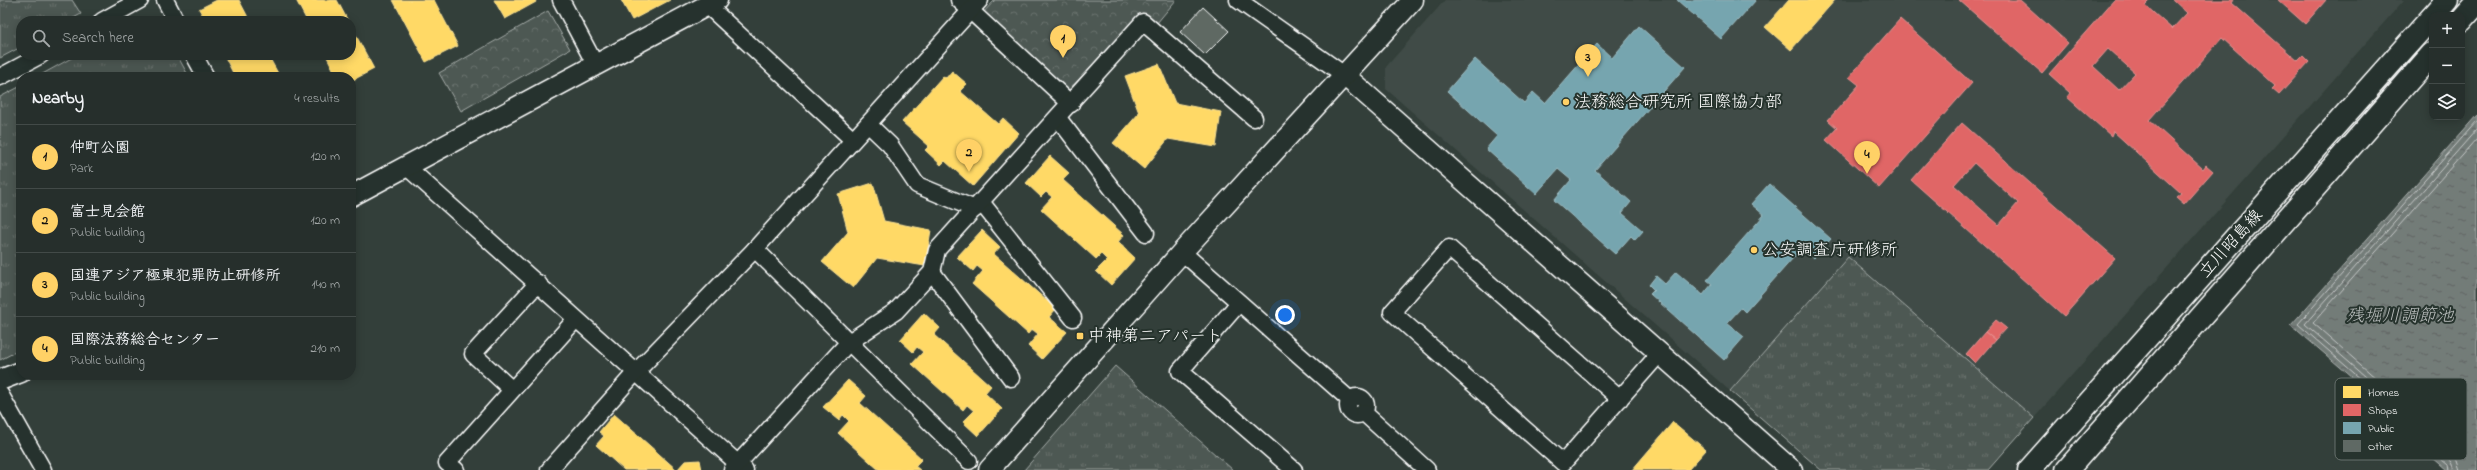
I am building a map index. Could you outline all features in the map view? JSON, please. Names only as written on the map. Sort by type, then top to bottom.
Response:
[{"type":"main road","name":"立川昭島線","points":[[2436,12],[2447,0]]},
{"type":"main road","points":[[2465,17],[2477,3]]},
{"type":"main road","name":"立川昭島線","points":[[2029,470],[2429,20]]},
{"type":"main road","name":"立川昭島線","points":[[2067,470],[2429,57]]},
{"type":"street","points":[[111,16],[140,0]]},
{"type":"street","points":[[165,0],[173,16]]},
{"type":"street","points":[[561,0],[595,64]]},
{"type":"street","points":[[1238,0],[1343,74],[1792,470]]},
{"type":"street","points":[[989,470],[1182,252],[1343,74],[1413,0]]},
{"type":"street","points":[[356,193],[595,64],[712,3],[853,140]]},
{"type":"street","points":[[549,470],[635,373],[755,250],[868,124],[969,4],[1071,104]]},
{"type":"street","points":[[407,167],[538,283],[739,468],[848,342],[896,311],[932,272],[937,250],[1071,104],[1143,22],[1254,118]]},
{"type":"street","points":[[0,78],[32,60]]},
{"type":"street","points":[[197,60],[203,72]]},
{"type":"street","points":[[1058,118],[1146,233]]},
{"type":"street","points":[[868,124],[890,145],[917,185],[978,206],[1073,318]]},
{"type":"street","points":[[1620,399],[1449,248],[1392,312],[1563,463],[1620,399],[1660,353]]},
{"type":"street","points":[[755,250],[969,461]]},
{"type":"street","points":[[1182,252],[1350,400],[1358,397],[1363,399],[1366,404],[1363,412],[1427,470]]},
{"type":"street","points":[[932,272],[1011,378]]},
{"type":"street","points":[[511,390],[473,354],[538,283]]},
{"type":"street","points":[[1239,303],[1180,371],[1294,470]]},
{"type":"street","points":[[456,470],[447,463],[576,319]]},
{"type":"street","points":[[0,380],[16,374]]},
{"type":"street","points":[[0,394],[43,470]]},
{"type":"shaded area","points":[[1445,0],[2404,0],[2034,418],[1848,257],[1730,391],[1386,89],[1386,67]]},
{"type":"green space","points":[[0,0],[72,0],[81,14],[77,16],[16,16],[16,50],[0,58]]},
{"type":"green space","points":[[995,0],[1176,0],[1157,23],[1145,16],[1135,19],[1066,93],[981,15]]},
{"type":"green space","points":[[548,11],[570,49],[461,111],[439,73]]},
{"type":"green space","points":[[68,60],[180,60],[186,72],[46,72]]},
{"type":"green space","points":[[16,89],[16,352],[0,360],[0,97]]},
{"type":"green space","points":[[1848,257],[2034,418],[1988,470],[1821,470],[1730,391]]},
{"type":"green space","points":[[1115,366],[1233,470],[1024,470]]},
{"type":"water","name":"残堀川調節池","points":[[2477,115],[2477,470],[2447,470],[2435,460],[2467,460],[2467,378],[2353,378],[2291,325]]},
{"type":"building: Homes","points":[[217,0],[239,0],[247,16],[203,16],[199,9]]},
{"type":"building: Homes","points":[[296,0],[337,0],[345,16],[304,16]]},
{"type":"building: Homes","points":[[393,0],[434,0],[458,46],[426,62]]},
{"type":"building: Homes","points":[[494,0],[535,0],[536,2],[505,19]]},
{"type":"building: Homes","points":[[621,0],[670,0],[632,20]]},
{"type":"building: Homes","points":[[1789,0],[1835,0],[1791,50],[1765,27]]},
{"type":"building: Homes","points":[[356,35],[374,69],[356,78],[356,72],[334,72],[328,60],[356,60]]},
{"type":"building: Homes","points":[[226,60],[271,60],[277,72],[232,72]]},
{"type":"building: Homes","points":[[1159,64],[1175,103],[1221,112],[1216,147],[1168,139],[1144,169],[1113,143],[1139,113],[1125,76]]},
{"type":"building: Homes","points":[[952,71],[967,84],[960,91],[998,124],[1003,118],[1019,133],[973,186],[945,161],[941,165],[925,150],[929,146],[902,122],[943,76],[946,78]]},
{"type":"building: Homes","points":[[1050,156],[1069,173],[1063,180],[1124,235],[1118,242],[1135,258],[1111,285],[1096,271],[1107,260],[1101,254],[1096,259],[1041,209],[1052,197],[1046,192],[1041,197],[1026,183]]},
{"type":"building: Homes","points":[[873,183],[884,221],[931,230],[925,266],[877,258],[853,288],[822,262],[848,232],[838,194]]},
{"type":"building: Homes","points":[[982,230],[1000,247],[994,254],[1056,309],[1049,317],[1067,332],[1042,359],[1028,346],[1038,334],[1032,329],[1028,334],[972,284],[983,271],[977,266],[973,271],[957,257]]},
{"type":"building: Homes","points":[[924,313],[940,328],[934,335],[991,386],[985,393],[1002,409],[978,436],[963,422],[974,411],[967,405],[963,410],[912,364],[923,352],[917,347],[913,352],[900,340]]},
{"type":"building: Homes","points":[[848,380],[866,396],[860,403],[922,459],[915,466],[920,470],[879,470],[838,433],[849,421],[843,415],[839,420],[823,407]]},
{"type":"building: Homes","points":[[614,414],[677,470],[624,470],[596,445],[604,436],[599,432]]},
{"type":"building: Homes","points":[[1673,422],[1706,450],[1688,470],[1632,470]]},
{"type":"building: Homes","points":[[700,460],[702,470],[677,470],[685,461]]},
{"type":"building: Shops","points":[[1959,0],[2020,0],[2068,43],[2042,73]]},
{"type":"building: Shops","points":[[2114,0],[2150,0],[2145,5],[2172,29],[2187,13],[2173,0],[2234,0],[2232,3],[2298,61],[2303,56],[2309,62],[2279,95],[2272,89],[2275,86],[2222,38],[2149,120],[2203,169],[2206,165],[2213,171],[2184,204],[2176,197],[2181,193],[2113,131],[2111,136],[2067,97],[2070,93],[2049,74]],"holes":[[[2108,49],[2135,73],[2119,90],[2093,66]]]},
{"type":"building: Shops","points":[[2278,0],[2326,0],[2305,24]]},
{"type":"building: Shops","points":[[1900,19],[1972,83],[1879,188],[1826,140],[1837,128],[1828,120],[1859,85],[1849,77]]},
{"type":"building: Shops","points":[[1962,123],[2115,258],[2064,316],[1911,180]],"holes":[[[1974,163],[2018,203],[1999,225],[1954,185]]]},
{"type":"building: Shops","points":[[1996,320],[2006,328],[1995,340],[1985,332]]},
{"type":"building: Shops","points":[[1985,332],[1995,340],[1975,363],[1966,354]]},
{"type":"building: Public","points":[[1677,0],[1756,0],[1721,39]]},
{"type":"building: Public","points":[[1639,26],[1685,67],[1595,170],[1631,202],[1622,213],[1643,231],[1635,240],[1631,236],[1615,254],[1554,200],[1571,180],[1558,169],[1536,194],[1486,149],[1497,136],[1447,91],[1475,59],[1524,103],[1533,92],[1545,103],[1597,44],[1612,58]]},
{"type":"building: Public","points":[[1769,184],[1831,239],[1814,258],[1802,248],[1745,312],[1741,308],[1727,323],[1744,337],[1724,360],[1650,294],[1654,290],[1649,285],[1656,276],[1665,284],[1676,272],[1703,295],[1712,284],[1707,280],[1764,215],[1751,204]]},
{"type":"building: Other","points":[[1203,7],[1229,31],[1205,55],[1180,32]]},
{"type":"place","name":"仲町公園","points":[[1063,58]]},
{"type":"place","name":"国連アジア極東犯罪防止研修所","points":[[1588,77]]},
{"type":"place","name":"法務総合研究所 国際協力部","points":[[1566,102]]},
{"type":"place","name":"富士見会館","points":[[969,172]]},
{"type":"place","name":"国際法務総合センター","points":[[1867,174]]},
{"type":"place","name":"公安調査庁研修所","points":[[1754,250]]},
{"type":"place","name":"中神第二アパート","points":[[1080,336]]}]
